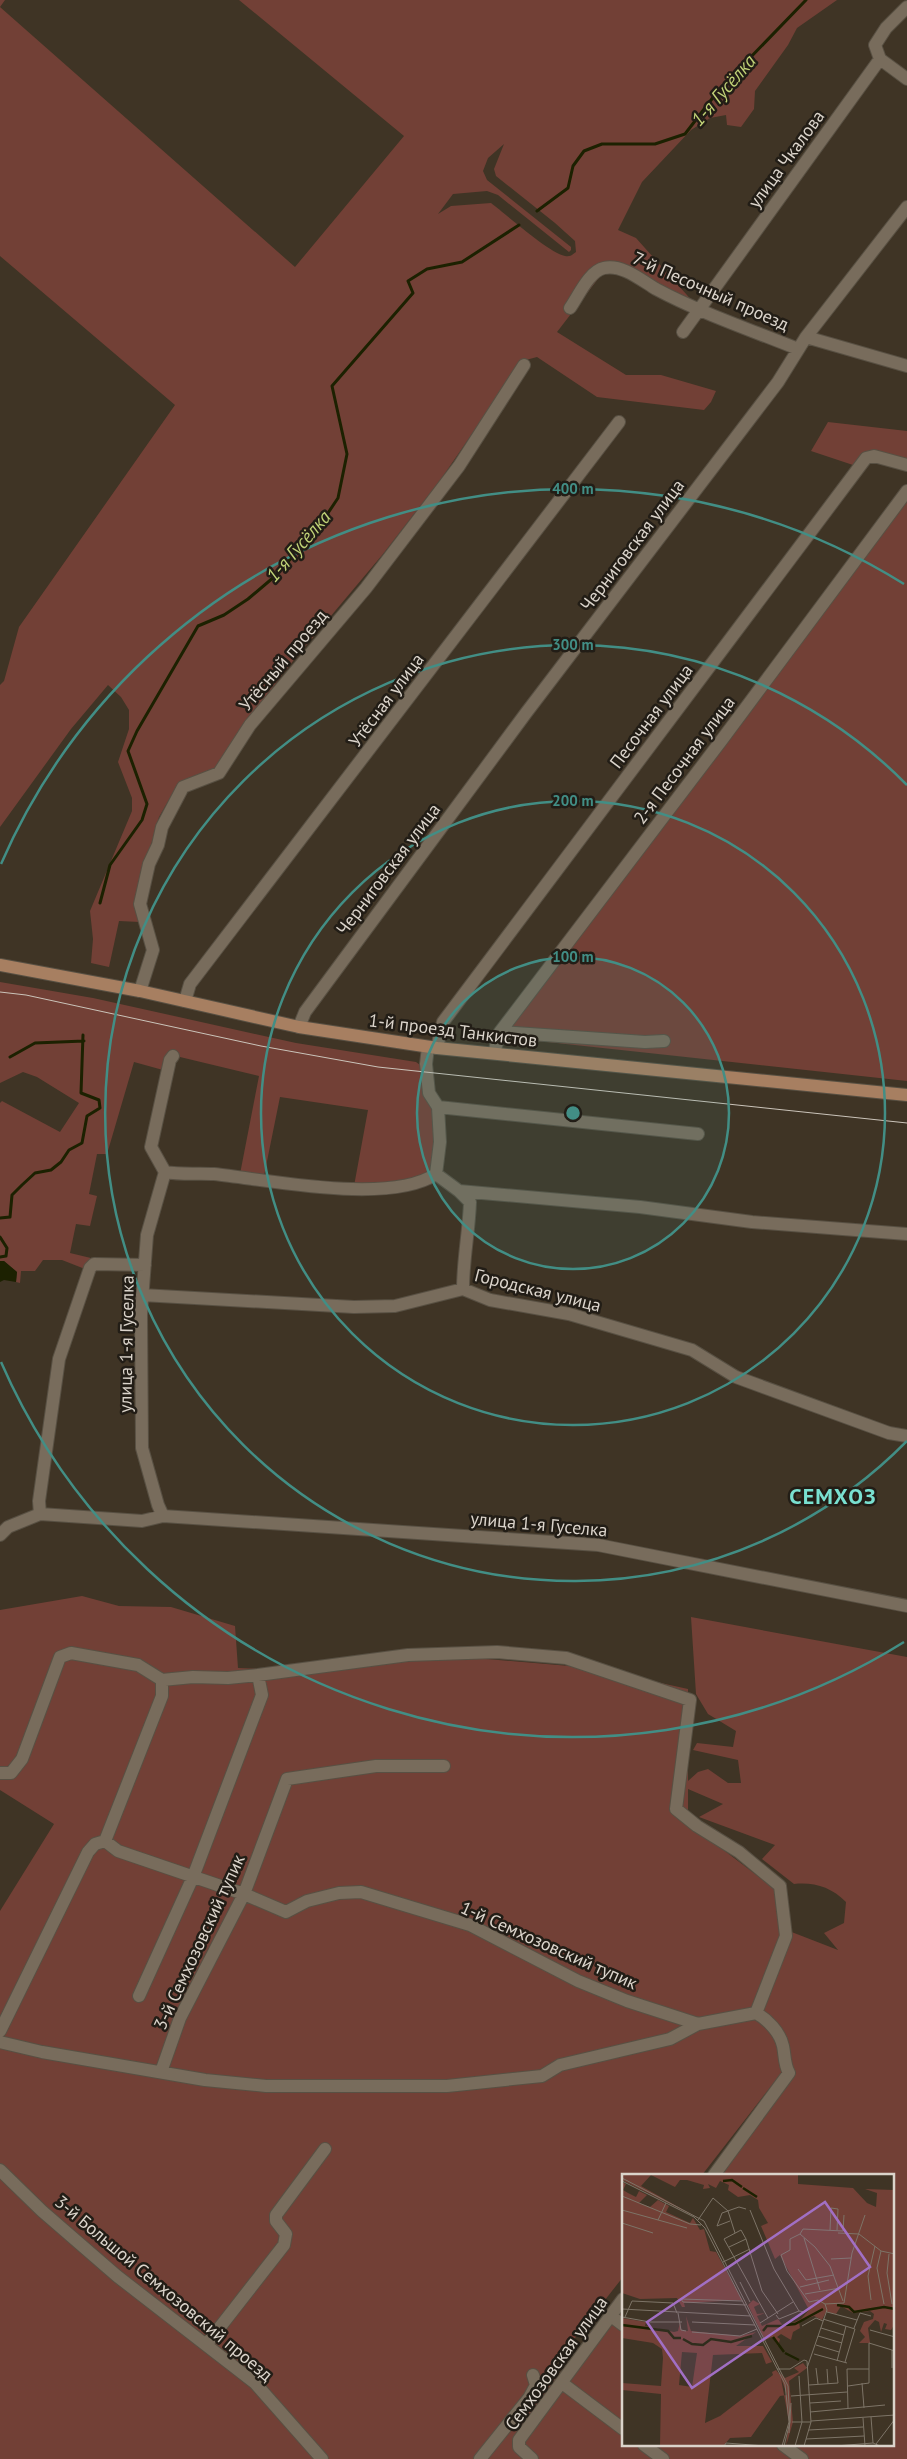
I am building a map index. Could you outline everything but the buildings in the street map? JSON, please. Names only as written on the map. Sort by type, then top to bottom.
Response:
[{"type":"main road","name":"1-й проезд Танкистов","points":[[0,965],[140,990],[299,1027],[433,1047],[907,1096]]},
{"type":"street","points":[[907,7],[886,28],[875,46],[880,59],[907,79]]},
{"type":"street","name":"улица Чкалова","points":[[683,332],[880,59]]},
{"type":"street","name":"Черниговская улица","points":[[299,1027],[305,1012],[526,713],[772,390],[806,338],[907,207]]},
{"type":"street","name":"7-й Песочный проезд","points":[[570,308],[596,271],[605,268],[627,271],[658,290],[798,349]]},
{"type":"street","name":"7-й Песочный проезд","points":[[806,338],[907,366]]},
{"type":"street","name":"Утёсный проезд","points":[[140,990],[153,950],[140,904],[147,872],[158,845],[162,827],[183,788],[219,773],[250,725],[366,588],[459,466],[524,365]]},
{"type":"street","name":"Утёсная улица","points":[[185,1001],[190,984],[619,422]]},
{"type":"street","name":"Песочная улица","points":[[438,1107],[429,1093],[426,1064],[443,1022],[866,458],[874,456],[907,465]]},
{"type":"street","name":"2-я Песочная улица","points":[[494,1053],[500,1032],[721,741],[907,491]]},
{"type":"street","points":[[500,1032],[645,1042],[664,1040]]},
{"type":"street","points":[[174,1056],[170,1060],[151,1147],[165,1172],[211,1174],[354,1190],[397,1188],[427,1180],[436,1174],[440,1142],[438,1107],[698,1134]]},
{"type":"street","name":"улица 1-я Гуселка","points":[[163,1516],[158,1505],[142,1448],[142,1295],[147,1235],[165,1172]]},
{"type":"street","points":[[436,1174],[470,1202],[469,1226],[464,1255],[463,1290]]},
{"type":"street","points":[[459,1191],[640,1207],[752,1222],[907,1234]]},
{"type":"street","points":[[40,1514],[39,1501],[59,1359],[90,1268],[94,1264],[145,1265]]},
{"type":"street","name":"Городская улица","points":[[142,1295],[354,1307],[394,1306],[463,1290],[490,1300],[569,1314],[692,1350],[736,1377],[889,1433],[907,1436]]},
{"type":"street","name":"улица 1-я Гуселка","points":[[0,1535],[8,1527],[40,1514],[142,1521],[163,1516],[598,1545],[907,1606]]},
{"type":"street","points":[[0,1773],[11,1773],[22,1759],[60,1657],[71,1653],[138,1665],[162,1680],[258,1675],[408,1655],[497,1652],[566,1658],[690,1700],[676,1809],[697,1826],[739,1852],[780,1886],[786,1936],[756,2013]]},
{"type":"street","points":[[139,1996],[193,1877],[262,1695],[258,1675]]},
{"type":"street","points":[[0,2031],[88,1852],[95,1844],[105,1841],[162,1696],[162,1680]]},
{"type":"street","name":"3-й Семхозовский тупик","points":[[161,2072],[180,2018],[244,1894],[287,1779],[376,1766],[444,1766]]},
{"type":"street","name":"1-й Семхозовский тупик","points":[[105,1841],[118,1852],[244,1894],[286,1912],[307,1901],[339,1892],[361,1892],[393,1901],[470,1925],[578,1981],[627,2001],[698,2024]]},
{"type":"street","points":[[0,2042],[42,2052],[205,2080],[266,2086],[447,2086],[542,2076],[560,2064],[670,2039],[698,2024],[756,2013],[767,2019],[783,2043],[786,2067],[789,2073],[715,2174]]},
{"type":"street","points":[[206,2345],[284,2245],[286,2234],[276,2221],[276,2215],[325,2149]]},
{"type":"street","name":"3-й Большой Семхозовский проезд","points":[[0,2170],[42,2211],[117,2276],[255,2383],[322,2459]]},
{"type":"street","name":"Семхозовская улица","points":[[532,2459],[519,2447],[519,2440],[622,2300]]},
{"type":"street","points":[[611,2316],[622,2325]]},
{"type":"street","name":"Семхозовская улица","points":[[480,2459],[529,2398],[536,2384],[533,2374]]},
{"type":"street","points":[[562,2383],[622,2428]]},
{"type":"street","points":[[645,2446],[663,2459]]},
{"type":"street","points":[[784,2446],[802,2459]]},
{"type":"shaded area","points":[[0,0],[5,0],[0,7]]},
{"type":"shaded area","points":[[239,0],[837,0],[797,28],[788,45],[755,91],[754,109],[741,127],[727,125],[726,115],[710,118],[691,130],[642,182],[618,230],[636,238],[695,304],[626,268],[601,275],[557,332],[626,375],[661,375],[716,391],[711,402],[704,410],[597,397],[537,357],[522,361],[441,479],[383,554],[293,661],[245,723],[216,769],[178,784],[159,817],[146,863],[140,922],[119,921],[109,967],[91,963],[93,939],[90,911],[132,811],[132,798],[118,762],[129,729],[129,710],[121,697],[108,685],[71,729],[0,827],[0,685],[4,681],[19,627],[175,405],[0,256],[0,7],[295,267],[404,136]],"holes":[[[504,144],[494,169],[496,176],[575,241],[576,252],[565,256],[549,248],[491,203],[451,206],[438,214],[453,194],[487,191],[498,195],[569,252],[571,247],[487,180],[483,171],[488,158]]]},
{"type":"shaded area","points":[[828,422],[907,431],[907,461],[869,451],[856,466],[811,451]]},
{"type":"shaded area","points":[[907,494],[907,1081],[502,1037]]},
{"type":"shaded area","points":[[0,982],[93,998],[296,1043],[416,1062],[420,1065],[424,1096],[430,1100],[434,1119],[436,1161],[426,1179],[354,1186],[368,1110],[280,1097],[264,1176],[240,1174],[259,1076],[180,1057],[163,1070],[134,1062],[107,1154],[97,1154],[89,1194],[97,1196],[90,1226],[76,1224],[70,1253],[95,1259],[85,1269],[62,1260],[43,1260],[35,1271],[21,1271],[20,1283],[16,1282],[17,1272],[4,1261],[0,1261],[0,1103],[2,1101],[60,1132],[79,1103],[37,1077],[23,1072],[0,1083]]},
{"type":"shaded area","points":[[0,1261],[4,1261],[17,1272],[16,1282],[4,1280],[0,1282]]},
{"type":"shaded area","points":[[82,1596],[119,1606],[171,1607],[235,1626],[238,1668],[261,1669],[405,1652],[593,1668],[688,1689],[688,1781],[698,1772],[708,1769],[728,1783],[741,1783],[738,1760],[693,1750],[697,1743],[733,1747],[736,1731],[708,1714],[696,1694],[691,1617],[907,1657],[907,2459],[486,2459],[622,2300],[622,2446],[894,2446],[894,2174],[715,2174],[786,2067],[703,2174],[622,2174],[622,2278],[480,2459],[0,2459],[0,1911],[54,1824],[0,1790],[0,1610]],"holes":[[[688,1789],[723,1804],[699,1817],[775,1845],[762,1859],[794,1884],[815,1885],[828,1889],[846,1902],[844,1923],[824,1933],[838,1950],[789,1931],[788,1899],[688,1823]]]},
{"type":"waterway","name":"1-я Гусёлка","points":[[537,211],[568,188],[573,166],[584,151],[602,144],[655,144],[685,134],[718,91],[806,0]]},
{"type":"waterway","name":"1-я Гусёлка","points":[[100,903],[110,865],[142,820],[147,804],[128,751],[137,731],[198,626],[224,615],[248,599],[274,577],[316,531],[338,498],[347,454],[332,386],[413,293],[408,281],[427,269],[462,262],[519,225]]},
{"type":"waterway","name":"1-я Гусёлка","points":[[0,1218],[10,1217],[12,1195],[35,1173],[51,1170],[61,1162],[69,1150],[82,1143],[87,1116],[100,1108],[99,1100],[81,1093],[83,1035]]},
{"type":"waterway","points":[[10,1057],[35,1043],[84,1041]]},
{"type":"waterway","name":"1-я Гусёлка","points":[[0,1237],[7,1248],[6,1256],[0,1257]]},
{"type":"tram line","points":[[0,992],[26,995],[261,1046],[378,1067],[907,1123]]},
{"type":"district","name":"СЕМХОЗ","points":[[833,1496]]}]
